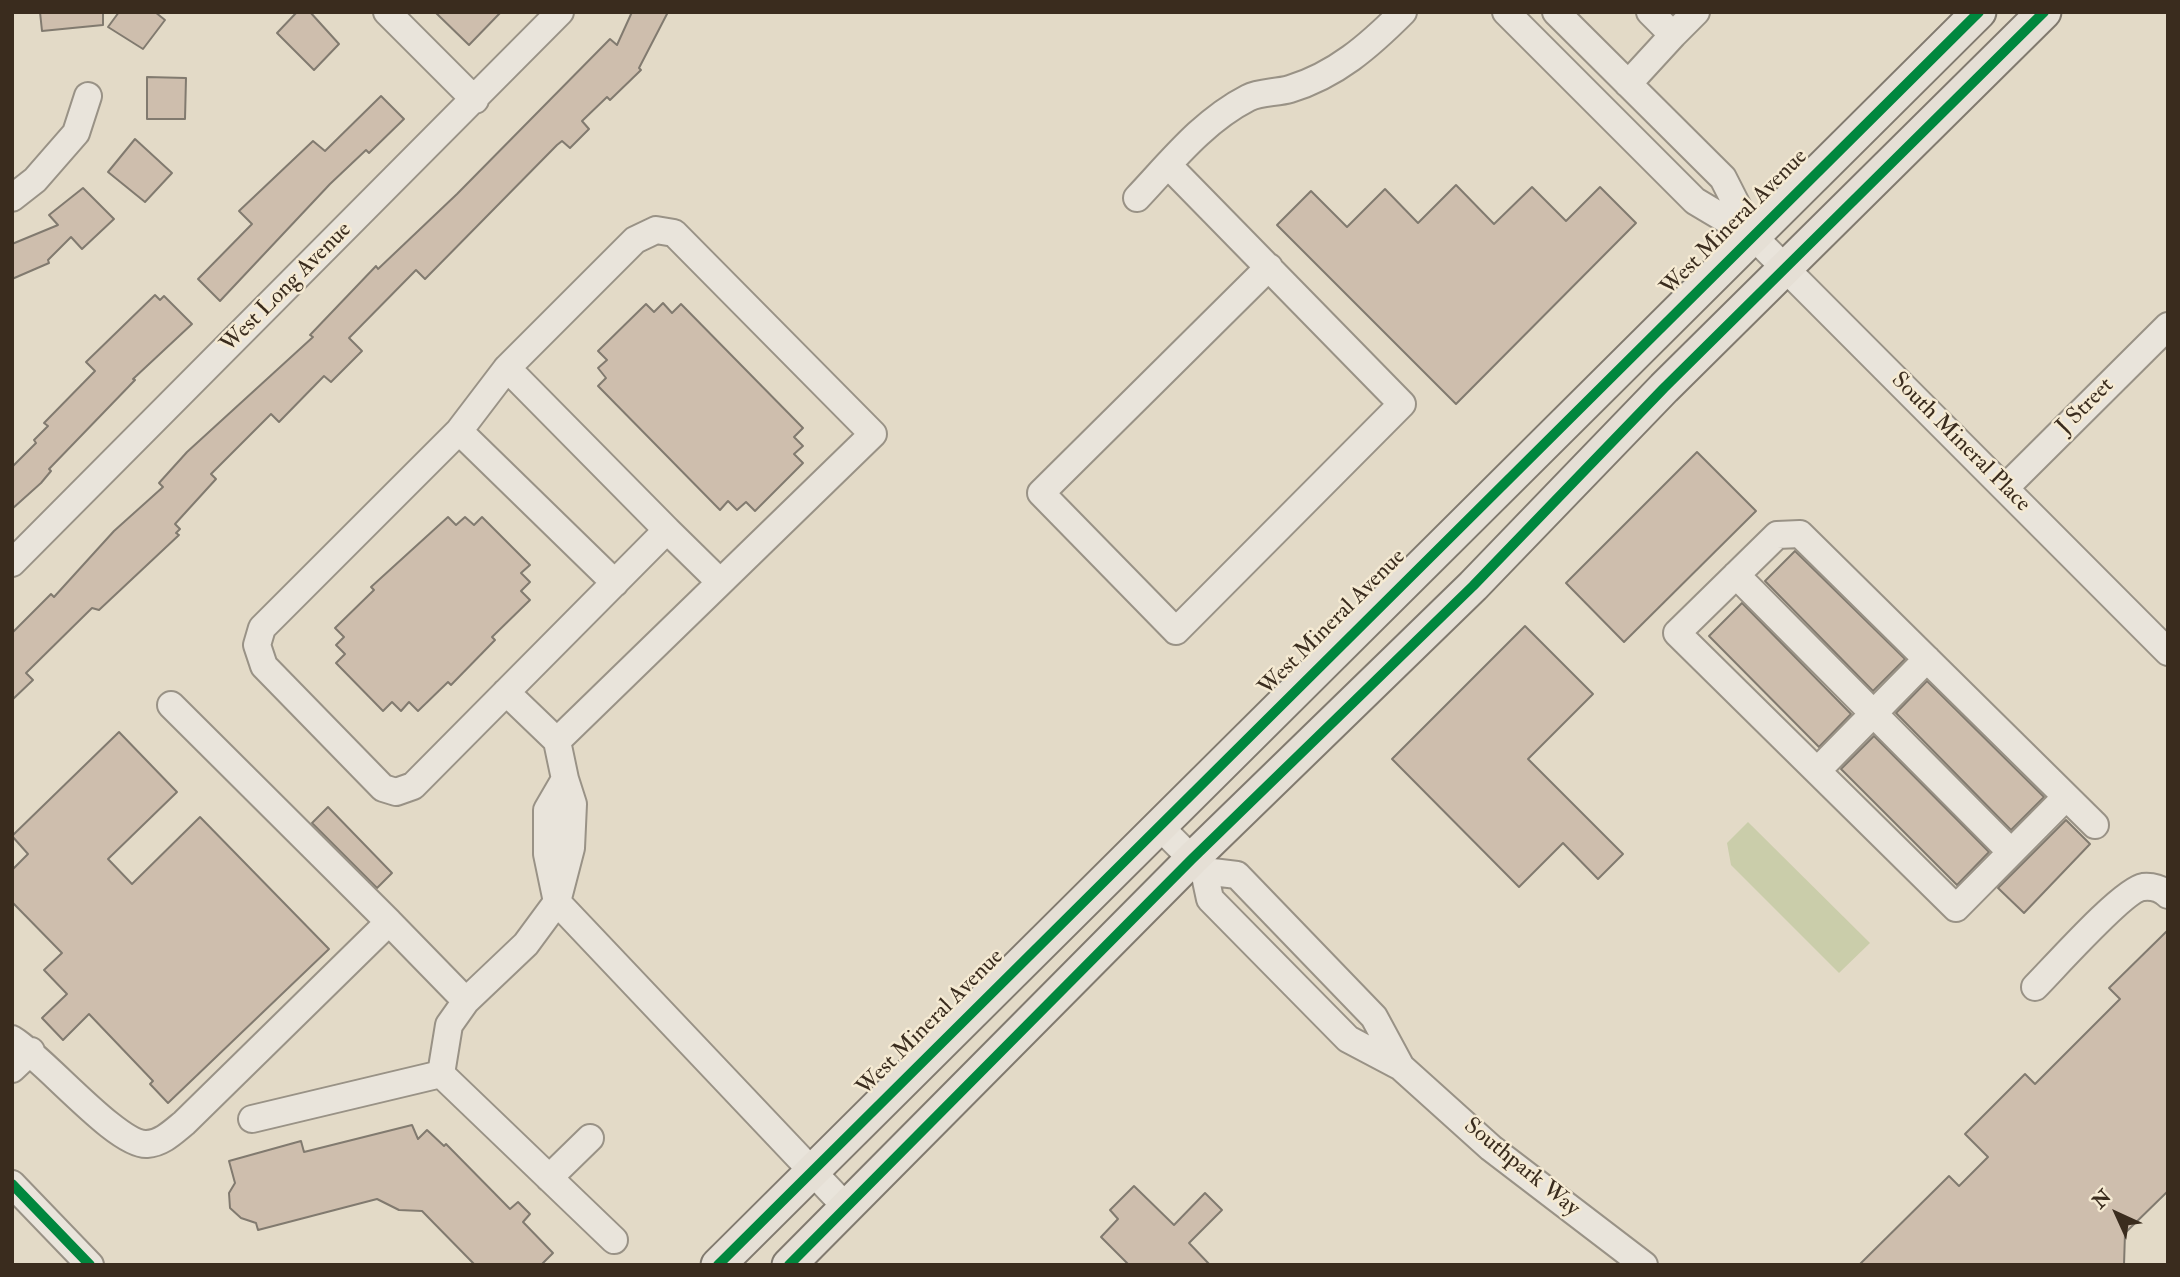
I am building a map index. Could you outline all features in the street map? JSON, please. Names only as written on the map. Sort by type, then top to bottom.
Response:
[{"type":"main road","name":"West Mineral Avenue","points":[[718,1265],[1979,12]]},
{"type":"main road","points":[[789,1265],[1198,865],[1785,267],[2044,12]]},
{"type":"street","points":[[387,12],[475,100]]},
{"type":"street","name":"West Long Avenue","points":[[12,563],[560,12]]},
{"type":"street","points":[[1137,198],[1214,118],[1251,97],[1289,90],[1332,73],[1375,41],[1404,12]]},
{"type":"street","name":"South Mineral Place","points":[[1506,12],[1695,201],[1752,235],[2168,652]]},
{"type":"street","name":"South Mineral Place","points":[[1556,12],[1723,178],[1752,235]]},
{"type":"street","points":[[1650,12],[1673,35]]},
{"type":"street","points":[[1628,85],[1696,12]]},
{"type":"street","points":[[12,198],[35,180],[76,133],[88,96]]},
{"type":"street","points":[[1168,165],[1269,267],[1402,404],[1176,631],[1041,493],[1269,267]]},
{"type":"street","points":[[557,741],[873,434],[674,233],[656,230],[635,240],[507,369],[459,431],[262,628],[257,645],[264,666],[383,789],[396,793],[413,786],[667,530]]},
{"type":"street","name":"J Street","points":[[2005,488],[2168,326]]},
{"type":"street","points":[[507,369],[720,582]]},
{"type":"street","points":[[459,431],[615,583]]},
{"type":"street","points":[[2066,796],[1956,908],[1678,633],[1777,536],[1800,534],[2066,796],[2095,825]]},
{"type":"street","points":[[1737,575],[2011,852]]},
{"type":"street","points":[[1817,771],[1927,659]]},
{"type":"street","points":[[441,1074],[449,1025],[466,1001],[526,944],[557,902],[571,848],[573,804],[557,741],[506,692]]},
{"type":"street","points":[[171,705],[466,1001]]},
{"type":"street","name":"Southpark Way","points":[[1159,826],[1198,865],[1210,899],[1348,1039],[1401,1067],[1491,1148],[1644,1265]]},
{"type":"street","name":"Southpark Way","points":[[1198,865],[1237,874],[1374,1017],[1401,1067]]},
{"type":"street","points":[[2035,987],[2122,899],[2141,887],[2162,889],[2168,895]]},
{"type":"street","points":[[557,902],[847,1208]]},
{"type":"street","points":[[19,1053],[129,1141],[146,1144],[163,1139],[389,922]]},
{"type":"street","points":[[252,1119],[441,1074]]},
{"type":"street","points":[[441,1074],[614,1240]]},
{"type":"street","points":[[549,1178],[590,1138]]},
{"type":"street","points":[[12,1184],[90,1265]]},
{"type":"green space","points":[[1748,822],[1870,943],[1839,973],[1731,865],[1727,843]]},
{"type":"building","points":[[40,12],[103,12],[103,25],[42,31]]},
{"type":"building","points":[[119,12],[155,12],[165,20],[143,49],[108,27]]},
{"type":"building","points":[[297,12],[310,12],[339,44],[314,70],[277,33]]},
{"type":"building","points":[[435,12],[501,12],[469,45]]},
{"type":"building","points":[[632,12],[668,12],[639,68],[641,70],[610,100],[607,97],[582,121],[589,129],[570,148],[562,141],[557,145],[425,279],[416,270],[349,338],[362,351],[331,382],[324,376],[279,422],[271,414],[211,474],[216,479],[175,524],[180,529],[176,533],[179,535],[99,610],[92,608],[26,673],[33,680],[12,700],[12,633],[51,594],[54,597],[114,531],[163,487],[159,483],[187,452],[313,337],[310,335],[376,266],[378,269],[457,194],[610,39],[617,45]]},
{"type":"building","points":[[147,77],[186,78],[185,119],[147,119]]},
{"type":"building","points":[[381,96],[404,119],[369,153],[366,150],[330,184],[220,301],[198,279],[252,224],[239,211],[313,141],[325,151]]},
{"type":"building","points":[[135,139],[172,173],[145,202],[108,172]]},
{"type":"building","points":[[1456,185],[1494,224],[1532,187],[1566,221],[1600,187],[1636,223],[1456,404],[1277,225],[1311,191],[1347,227],[1385,189],[1418,223]]},
{"type":"building","points":[[83,188],[114,219],[82,249],[71,237],[48,260],[49,263],[12,279],[12,244],[58,225],[49,215]]},
{"type":"building","points":[[155,295],[160,300],[164,296],[192,324],[133,379],[135,380],[49,469],[51,471],[41,483],[12,509],[12,467],[36,443],[34,440],[48,426],[44,423],[95,371],[86,362]]},
{"type":"building","points":[[663,303],[672,313],[681,304],[803,428],[794,437],[803,446],[794,454],[803,463],[755,511],[746,502],[737,510],[728,501],[720,510],[598,386],[606,378],[598,368],[607,360],[598,351],[646,304],[654,312]]},
{"type":"building","points":[[1697,452],[1756,511],[1624,642],[1566,583]]},
{"type":"building","points":[[448,517],[456,525],[465,517],[474,525],[482,517],[530,565],[521,573],[530,582],[521,591],[530,600],[492,637],[495,640],[451,685],[448,682],[418,711],[409,702],[401,711],[392,702],[383,711],[336,663],[345,654],[336,645],[344,637],[335,628],[374,590],[371,587]]},
{"type":"building","points":[[1795,551],[1905,659],[1873,691],[1765,581]]},
{"type":"building","points":[[1742,603],[1851,714],[1819,747],[1709,636]]},
{"type":"building","points":[[1525,626],[1593,694],[1528,759],[1623,854],[1598,879],[1563,843],[1519,887],[1392,759]]},
{"type":"building","points":[[1927,681],[2044,797],[2011,830],[1896,713]]},
{"type":"building","points":[[119,732],[177,792],[108,859],[132,884],[200,817],[329,949],[168,1103],[150,1084],[153,1081],[89,1014],[63,1040],[42,1018],[67,994],[44,970],[62,953],[12,902],[12,870],[28,854],[12,836]]},
{"type":"building","points":[[1874,736],[1989,852],[1957,885],[1841,769]]},
{"type":"building","points":[[328,807],[392,873],[377,888],[312,823]]},
{"type":"building","points":[[2066,820],[2090,844],[2024,913],[1998,888]]},
{"type":"building","points":[[2168,930],[2168,1191],[2125,1233],[2124,1265],[1859,1265],[1949,1176],[1959,1186],[1988,1157],[1965,1134],[2025,1074],[2035,1084],[2120,999],[2109,988]]},
{"type":"building","points":[[412,1125],[418,1139],[427,1130],[444,1146],[446,1144],[510,1209],[518,1202],[530,1214],[523,1222],[553,1253],[541,1265],[475,1265],[422,1211],[399,1210],[377,1199],[258,1230],[256,1223],[241,1218],[230,1208],[229,1193],[235,1183],[229,1161],[301,1141],[304,1152]]},
{"type":"building","points":[[1134,1186],[1174,1225],[1205,1193],[1222,1210],[1189,1243],[1210,1265],[1129,1265],[1101,1237],[1118,1219],[1110,1210]]},
{"type":"cycle path","points":[[718,1265],[1979,12]]},
{"type":"cycle path","points":[[789,1265],[1192,859],[1473,586],[1664,388],[2044,12]]},
{"type":"cycle path","points":[[12,1184],[90,1265]]}]
